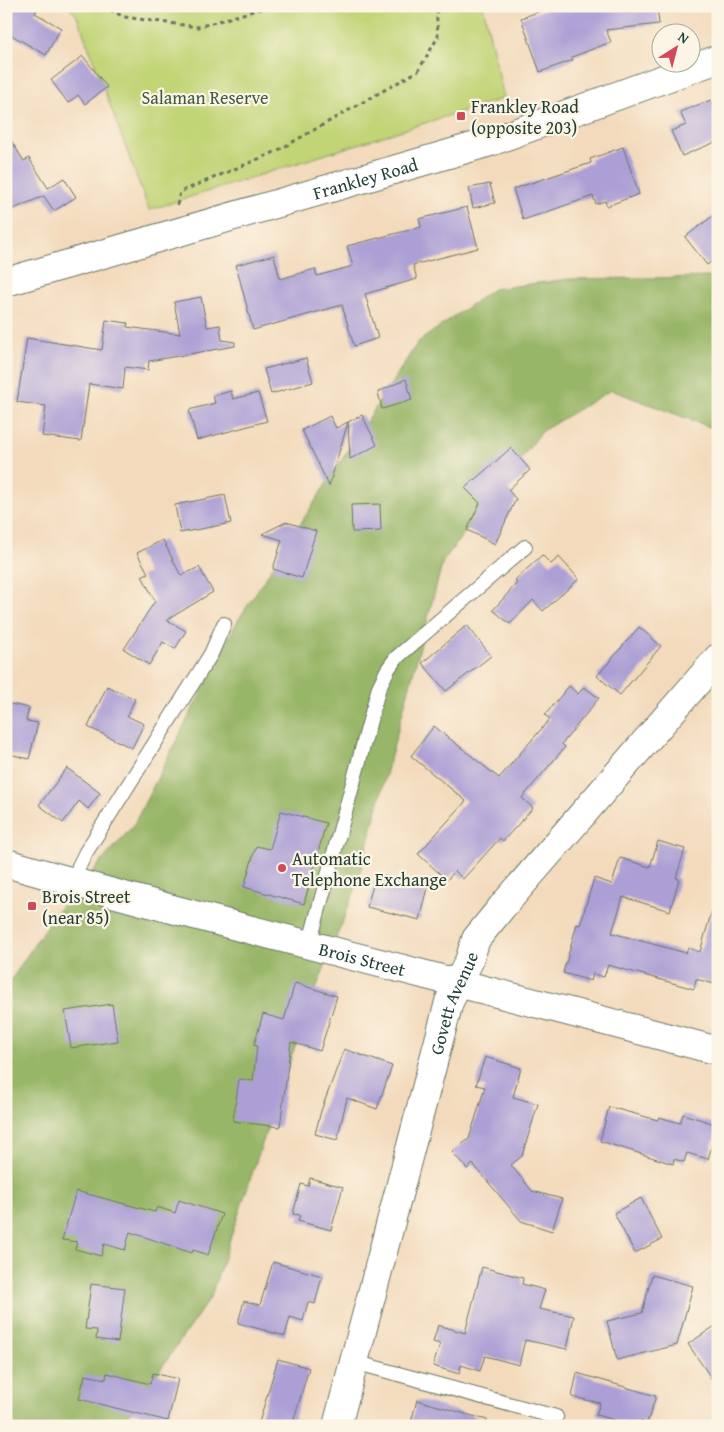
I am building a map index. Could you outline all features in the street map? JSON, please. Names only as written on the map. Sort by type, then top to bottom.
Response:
[{"type":"street","name":"Frankley Road","points":[[6,282],[490,142],[718,59]]},
{"type":"street","name":"Govett Avenue","points":[[338,1426],[449,1002],[476,939],[718,658]]},
{"type":"street","name":"Brois Street","points":[[6,863],[458,984],[718,1050]]},
{"type":"lane","points":[[309,944],[364,739],[383,678],[396,658],[525,547]]},
{"type":"lane","points":[[74,882],[86,852],[212,654],[224,624]]},
{"type":"lane","points":[[354,1362],[556,1417]]},
{"type":"path","points":[[103,6],[124,17],[198,27],[270,6]]},
{"type":"path","points":[[171,234],[180,192],[275,152],[418,71],[438,37],[436,6]]},
{"type":"green space","name":"Salaman Reserve","points":[[67,6],[483,6],[504,98],[149,210],[77,16]]},
{"type":"green space","points":[[718,277],[718,430],[611,390],[542,431],[443,561],[356,887],[303,1022],[211,1296],[121,1426],[6,1426],[6,988],[53,916],[133,826],[237,622],[418,342],[493,289],[568,279]]},
{"type":"building","points":[[6,6],[39,6],[35,13],[61,28],[46,55],[6,32]]},
{"type":"building","points":[[555,6],[657,6],[659,22],[652,22],[652,25],[606,30],[611,42],[572,57],[573,60],[540,72],[521,18]]},
{"type":"building","points":[[83,56],[107,87],[85,104],[78,95],[68,103],[51,80]]},
{"type":"building","points":[[711,100],[718,117],[718,141],[682,156],[671,131],[686,125],[680,112]]},
{"type":"building","points":[[6,133],[24,161],[29,158],[48,188],[64,178],[76,197],[54,211],[44,196],[6,212]]},
{"type":"building","points":[[623,147],[639,194],[607,206],[605,201],[596,204],[593,196],[523,220],[513,189],[591,163],[590,159]]},
{"type":"building","points":[[490,184],[495,203],[473,208],[469,188]]},
{"type":"building","points":[[467,207],[478,248],[413,265],[417,279],[365,294],[378,338],[354,346],[342,305],[253,330],[236,265],[274,255],[280,279],[315,269],[317,276],[353,266],[347,246],[421,227],[419,219]]},
{"type":"building","points":[[718,212],[718,257],[707,265],[685,237]]},
{"type":"building","points":[[201,297],[207,327],[220,325],[222,340],[235,342],[235,346],[149,361],[148,370],[125,367],[123,389],[89,384],[81,441],[42,436],[46,406],[17,402],[27,338],[102,350],[106,320],[128,323],[127,327],[180,334],[174,302]]},
{"type":"building","points":[[306,358],[313,382],[271,394],[264,369]]},
{"type":"building","points":[[406,379],[412,400],[382,409],[378,392]]},
{"type":"building","points":[[231,391],[233,399],[258,393],[267,421],[197,440],[189,410],[215,403],[213,396]]},
{"type":"building","points":[[362,415],[377,445],[350,459],[348,422]]},
{"type":"building","points":[[330,416],[336,428],[348,422],[329,486],[302,430]]},
{"type":"building","points":[[511,448],[530,470],[508,490],[516,499],[495,544],[467,530],[480,503],[465,488]]},
{"type":"building","points":[[225,495],[231,523],[180,533],[175,505]]},
{"type":"building","points":[[380,504],[381,531],[352,532],[351,505]]},
{"type":"building","points":[[286,522],[316,531],[302,578],[273,569],[282,540],[262,534]]},
{"type":"building","points":[[163,540],[181,576],[199,567],[213,592],[167,620],[186,631],[175,649],[163,642],[149,665],[124,649],[155,601],[142,576],[148,573],[137,553]]},
{"type":"building","points":[[542,555],[551,564],[559,557],[579,579],[543,611],[533,600],[510,624],[493,610],[517,583],[515,580]]},
{"type":"building","points":[[467,625],[491,656],[446,691],[422,663]]},
{"type":"building","points":[[639,627],[661,646],[620,695],[597,676]]},
{"type":"building","points":[[107,686],[135,699],[127,716],[144,724],[132,748],[88,727]]},
{"type":"building","points":[[569,686],[578,694],[584,687],[599,698],[562,744],[565,747],[522,798],[533,808],[503,841],[500,838],[463,879],[455,871],[447,880],[418,854],[466,801],[411,756],[434,726],[499,778],[550,719],[545,715]]},
{"type":"building","points":[[6,703],[29,708],[26,721],[38,723],[29,759],[6,753]]},
{"type":"building","points":[[67,768],[100,793],[88,809],[79,801],[63,823],[39,805]]},
{"type":"building","name":"Automatic Telephone Exchange","points":[[281,811],[326,823],[304,904],[244,887],[256,846],[270,849]]},
{"type":"building","points":[[658,841],[685,849],[676,878],[679,879],[670,911],[623,897],[612,933],[686,953],[688,948],[700,952],[712,910],[718,911],[718,985],[696,979],[694,989],[608,965],[604,977],[593,974],[591,981],[563,973],[577,924],[580,925],[594,878],[612,884],[620,858],[650,867]]},
{"type":"building","points":[[376,874],[428,888],[420,920],[367,907]]},
{"type":"building","points":[[295,983],[337,996],[320,1051],[291,1042],[280,1127],[233,1121],[239,1079],[253,1081],[257,1046],[254,1045],[263,1014],[284,1020]]},
{"type":"building","points":[[112,1004],[118,1041],[71,1048],[65,1011]]},
{"type":"building","points":[[344,1049],[392,1066],[377,1109],[347,1098],[337,1140],[315,1134],[321,1111]]},
{"type":"building","points":[[485,1057],[521,1068],[513,1097],[538,1104],[522,1156],[511,1165],[532,1191],[562,1199],[552,1231],[521,1221],[473,1164],[467,1169],[452,1152],[469,1139],[485,1087],[476,1085]]},
{"type":"building","points":[[609,1107],[658,1120],[659,1117],[680,1123],[683,1114],[718,1125],[708,1159],[687,1153],[684,1162],[674,1159],[673,1164],[600,1141]]},
{"type":"building","points":[[310,1178],[343,1187],[331,1230],[298,1221],[300,1215],[293,1214],[301,1184],[308,1186]]},
{"type":"building","points":[[76,1191],[155,1212],[157,1207],[175,1213],[179,1200],[222,1214],[208,1255],[193,1250],[192,1253],[130,1232],[125,1250],[104,1244],[101,1256],[75,1249],[77,1242],[62,1240]]},
{"type":"building","points":[[641,1198],[662,1239],[635,1253],[614,1213]]},
{"type":"building","points":[[273,1262],[322,1276],[315,1304],[308,1302],[303,1321],[290,1317],[285,1336],[238,1323],[244,1301],[260,1305]]},
{"type":"building","points":[[482,1267],[523,1278],[522,1284],[545,1290],[539,1309],[574,1316],[567,1349],[525,1340],[519,1365],[485,1356],[480,1371],[461,1365],[459,1374],[433,1366],[440,1344],[433,1342],[438,1325],[465,1333]]},
{"type":"building","points":[[652,1275],[693,1286],[677,1345],[617,1360],[607,1321],[642,1313]]},
{"type":"building","points":[[91,1284],[125,1288],[118,1342],[96,1339],[97,1330],[85,1329]]},
{"type":"building","points":[[718,1324],[718,1388],[688,1344]]},
{"type":"building","points":[[278,1359],[309,1368],[292,1426],[258,1426]]},
{"type":"building","points":[[107,1373],[150,1384],[153,1373],[178,1379],[168,1421],[79,1399],[85,1375],[106,1379]]},
{"type":"building","points":[[577,1373],[656,1396],[647,1423],[640,1421],[638,1426],[636,1426],[596,1415],[600,1403],[572,1397]]},
{"type":"building","points":[[417,1400],[487,1420],[486,1426],[410,1426]]},
{"type":"place","name":"Frankley Road (opposite 203)","points":[[461,116]]},
{"type":"place","name":"Automatic Telephone Exchange","points":[[282,868]]},
{"type":"place","name":"Brois Street (near 85)","points":[[32,906]]}]
